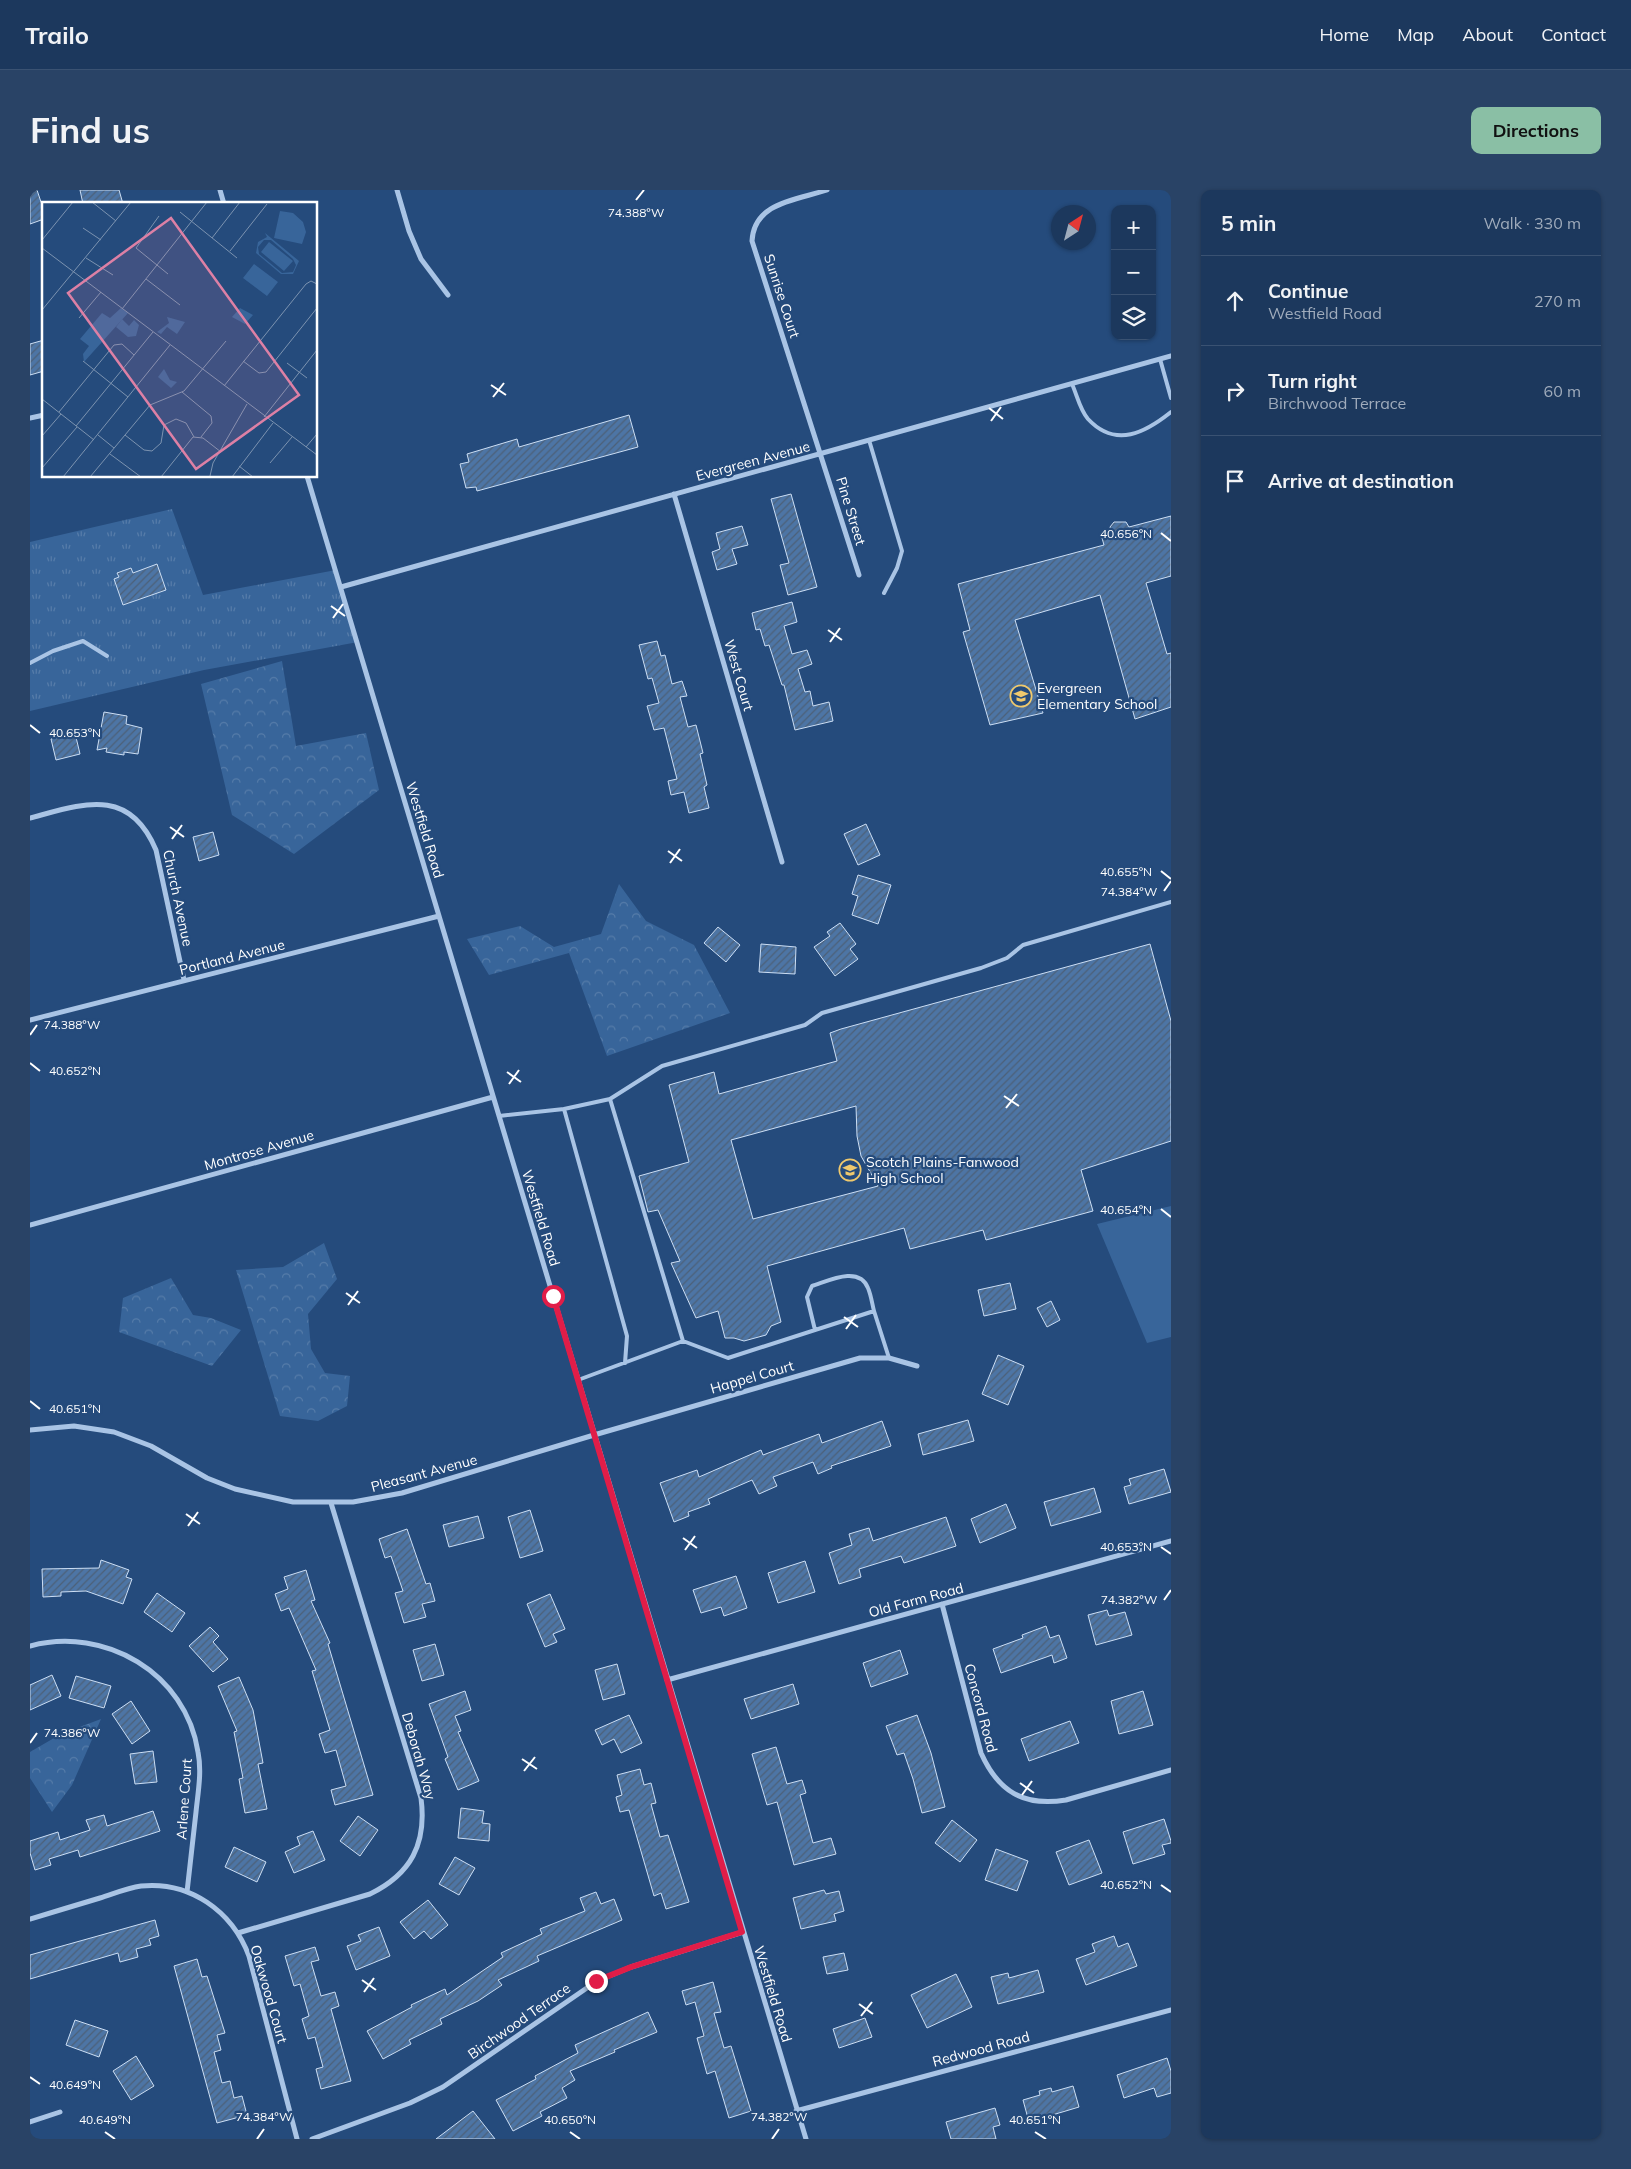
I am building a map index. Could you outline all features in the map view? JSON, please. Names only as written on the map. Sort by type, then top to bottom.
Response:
[{"type":"street","points":[[397,190],[409,231],[421,259],[448,295]]},
{"type":"street","name":"Sunrise Court","points":[[822,453],[752,241],[755,226],[763,213],[772,207],[827,190]]},
{"type":"street","name":"Evergreen Avenue","points":[[341,587],[1171,356]]},
{"type":"street","name":"Pine Street","points":[[822,453],[859,575]]},
{"type":"street","name":"Westfield Road","points":[[308,478],[742,1932],[806,2139]]},
{"type":"street","name":"West Court","points":[[674,494],[782,862]]},
{"type":"street","name":"Church Avenue","points":[[30,818],[74,806],[101,803],[115,807],[138,821],[151,837],[156,850],[184,980]]},
{"type":"street","name":"Portland Avenue","points":[[30,1020],[439,916]]},
{"type":"street","name":"Montrose Avenue","points":[[30,1226],[493,1097]]},
{"type":"street","name":"Happel Court","points":[[594,1434],[860,1358],[889,1358],[917,1366]]},
{"type":"street","name":"Pleasant Avenue","points":[[30,1430],[74,1426],[114,1432],[151,1446],[207,1478],[235,1489],[293,1502],[331,1503],[353,1502],[402,1493],[594,1434]]},
{"type":"street","name":"Deborah Way","points":[[238,1933],[370,1894],[385,1887],[409,1863],[417,1848],[422,1832],[421,1798],[331,1503]]},
{"type":"street","name":"Old Farm Road","points":[[667,1680],[1171,1541]]},
{"type":"street","name":"Concord Road","points":[[942,1604],[980,1752],[988,1769],[997,1781],[1009,1791],[1036,1802],[1051,1803],[1171,1770]]},
{"type":"street","name":"Arlene Court","points":[[30,1646],[52,1641],[73,1640],[114,1649],[150,1670],[170,1689],[178,1701],[196,1739],[200,1772],[187,1892]]},
{"type":"street","name":"Oakwood Court","points":[[30,1919],[132,1888],[163,1886],[187,1892],[203,1899],[220,1911],[238,1933],[249,1956],[296,2139]]},
{"type":"street","name":"Birchwood Terrace","points":[[312,2139],[410,2103],[443,2087],[596,1981],[631,1967],[742,1932]]},
{"type":"street","name":"Redwood Road","points":[[796,2110],[1171,2010]]},
{"type":"street","points":[[30,2122],[60,2112]]},
{"type":"lane","points":[[1160,359],[1171,398]]},
{"type":"lane","points":[[1072,384],[1087,418],[1097,427],[1121,435],[1135,434],[1151,428],[1171,412]]},
{"type":"lane","points":[[869,440],[902,551],[897,568],[884,593]]},
{"type":"lane","points":[[30,663],[53,651],[83,641],[107,656]]},
{"type":"lane","points":[[499,1116],[564,1109],[610,1099],[662,1066],[805,1025],[822,1013],[981,968],[1007,958],[1023,945],[1171,902]]},
{"type":"lane","points":[[610,1099],[684,1341]]},
{"type":"lane","points":[[564,1109],[627,1336],[625,1363]]},
{"type":"lane","points":[[815,1330],[807,1297],[812,1286],[840,1277],[855,1276],[868,1286],[889,1358]]},
{"type":"lane","points":[[578,1380],[684,1341],[728,1358],[874,1311]]},
{"type":"green space","points":[[172,509],[203,595],[336,570],[358,642],[204,670],[30,711],[30,542]]},
{"type":"green space","points":[[282,661],[296,746],[366,733],[379,790],[294,854],[232,815],[201,684]]},
{"type":"green space","points":[[619,884],[646,921],[694,945],[730,1013],[607,1056],[569,953],[489,975],[467,939],[520,926],[554,947],[601,934]]},
{"type":"green space","points":[[1171,1206],[1171,1337],[1147,1343],[1097,1224]]},
{"type":"green space","points":[[324,1243],[337,1279],[308,1314],[311,1349],[325,1373],[350,1376],[347,1406],[318,1421],[280,1416],[236,1270],[283,1267]]},
{"type":"green space","points":[[171,1278],[193,1315],[211,1318],[241,1330],[212,1366],[119,1332],[123,1298]]},
{"type":"green space","points":[[101,1719],[72,1785],[52,1812],[30,1778],[30,1752],[61,1734]]},
{"type":"building","points":[[30,190],[37,190],[42,205],[42,220],[30,224]]},
{"type":"building","points":[[80,190],[119,190],[122,202],[83,202]]},
{"type":"building","points":[[42,341],[42,372],[30,375],[30,344]]},
{"type":"building","points":[[629,415],[638,447],[477,491],[476,487],[466,488],[460,464],[469,462],[467,454],[517,439],[519,447]]},
{"type":"building","points":[[791,494],[817,587],[788,595],[780,565],[789,563],[771,499]]},
{"type":"building","points":[[1171,516],[1171,576],[1146,583],[1167,654],[1171,653],[1171,707],[1135,719],[1100,595],[1015,620],[1043,713],[990,725],[963,632],[970,630],[958,584],[1104,545],[1102,538],[1112,535],[1110,527],[1114,522],[1126,522],[1129,527]]},
{"type":"building","points":[[742,526],[748,545],[732,549],[737,564],[717,570],[712,552],[720,549],[716,533]]},
{"type":"building","points":[[157,564],[166,590],[123,605],[114,579],[119,577],[117,573],[131,568],[133,573]]},
{"type":"building","points":[[792,602],[797,622],[784,626],[792,654],[807,650],[812,664],[798,669],[805,692],[810,691],[813,706],[829,702],[833,721],[795,730],[784,685],[782,685],[769,645],[765,646],[760,629],[756,630],[752,613]]},
{"type":"building","points":[[657,641],[661,656],[665,655],[672,684],[682,681],[687,696],[680,697],[688,727],[696,725],[703,753],[700,754],[707,785],[704,787],[709,808],[689,813],[684,792],[671,795],[668,781],[677,779],[664,728],[654,730],[647,706],[659,703],[652,678],[648,679],[639,645]]},
{"type":"building","points":[[104,712],[127,716],[126,724],[142,728],[138,754],[124,752],[124,755],[106,752],[107,748],[97,750]]},
{"type":"building","points":[[75,733],[80,754],[56,760],[51,739]]},
{"type":"building","points":[[866,824],[880,855],[858,865],[844,834]]},
{"type":"building","points":[[213,832],[219,855],[199,861],[193,837]]},
{"type":"building","points":[[858,875],[891,885],[878,924],[852,915],[858,896],[852,894]]},
{"type":"building","points":[[840,923],[856,944],[850,949],[858,959],[835,976],[814,947],[830,936],[827,932]]},
{"type":"building","points":[[718,927],[740,945],[726,962],[704,943]]},
{"type":"building","points":[[761,944],[796,947],[795,974],[759,972]]},
{"type":"building","points":[[1150,944],[1171,1021],[1171,1141],[1081,1170],[1093,1211],[986,1240],[983,1230],[910,1249],[904,1228],[767,1266],[781,1322],[771,1326],[766,1335],[744,1341],[725,1338],[718,1311],[696,1318],[671,1263],[680,1261],[658,1210],[648,1212],[639,1176],[689,1162],[669,1085],[714,1072],[719,1094],[837,1061],[830,1033]],"holes":[[[856,1106],[857,1136],[861,1156],[878,1186],[753,1219],[731,1140]]]},
{"type":"building","points":[[1010,1283],[1016,1309],[984,1316],[978,1290]]},
{"type":"building","points":[[1051,1301],[1060,1320],[1047,1327],[1037,1308]]},
{"type":"building","points":[[998,1355],[1024,1366],[1008,1405],[982,1394]]},
{"type":"building","points":[[968,1420],[974,1441],[923,1455],[918,1434]]},
{"type":"building","points":[[882,1421],[891,1446],[831,1466],[832,1468],[818,1474],[813,1462],[773,1477],[777,1486],[759,1494],[752,1480],[708,1499],[710,1504],[688,1512],[689,1516],[674,1522],[660,1483],[697,1470],[699,1477],[761,1450],[763,1455],[819,1434],[822,1443]]},
{"type":"building","points":[[1164,1469],[1171,1492],[1129,1504],[1124,1487],[1131,1485],[1129,1479]]},
{"type":"building","points":[[1094,1488],[1101,1512],[1051,1526],[1044,1502]]},
{"type":"building","points":[[1006,1504],[1016,1528],[980,1543],[971,1519]]},
{"type":"building","points":[[530,1510],[543,1551],[520,1558],[508,1517]]},
{"type":"building","points":[[478,1516],[484,1538],[449,1547],[443,1525]]},
{"type":"building","points":[[946,1517],[956,1546],[904,1563],[901,1556],[859,1569],[861,1577],[839,1584],[829,1553],[852,1545],[849,1534],[869,1528],[873,1541]]},
{"type":"building","points":[[407,1529],[426,1584],[430,1583],[435,1601],[422,1604],[426,1617],[404,1623],[395,1593],[403,1591],[391,1556],[385,1558],[379,1539]]},
{"type":"building","points":[[101,1560],[129,1570],[126,1577],[132,1579],[123,1604],[86,1591],[61,1592],[61,1596],[43,1597],[42,1569],[99,1568]]},
{"type":"building","points":[[805,1561],[815,1592],[778,1603],[768,1573]]},
{"type":"building","points":[[306,1570],[315,1600],[311,1601],[330,1643],[328,1644],[373,1795],[335,1805],[331,1790],[346,1786],[336,1750],[325,1753],[319,1734],[330,1730],[312,1671],[316,1670],[289,1608],[281,1611],[275,1594],[288,1589],[284,1577]]},
{"type":"building","points":[[736,1576],[747,1608],[724,1616],[721,1607],[701,1613],[693,1590]]},
{"type":"building","points":[[157,1593],[185,1613],[172,1632],[144,1612]]},
{"type":"building","points":[[550,1594],[565,1629],[553,1634],[557,1642],[545,1647],[527,1604]]},
{"type":"building","points":[[1107,1610],[1109,1616],[1125,1612],[1132,1635],[1096,1645],[1088,1615]]},
{"type":"building","points":[[1046,1626],[1050,1638],[1059,1635],[1067,1658],[1054,1663],[1052,1655],[1001,1673],[993,1649],[1023,1638],[1022,1635]]},
{"type":"building","points":[[210,1627],[219,1636],[213,1642],[228,1659],[213,1672],[189,1646]]},
{"type":"building","points":[[435,1644],[444,1675],[422,1681],[413,1650]]},
{"type":"building","points":[[900,1650],[908,1674],[871,1687],[863,1663]]},
{"type":"building","points":[[617,1664],[625,1694],[603,1700],[595,1670]]},
{"type":"building","points":[[52,1675],[61,1696],[30,1710],[30,1685]]},
{"type":"building","points":[[76,1676],[111,1686],[104,1708],[69,1698]]},
{"type":"building","points":[[239,1677],[253,1710],[263,1763],[258,1764],[267,1809],[245,1813],[239,1779],[243,1778],[234,1732],[237,1731],[218,1686]]},
{"type":"building","points":[[793,1684],[799,1704],[751,1719],[744,1699]]},
{"type":"building","points":[[465,1691],[471,1710],[455,1716],[461,1731],[458,1732],[479,1781],[458,1790],[445,1759],[448,1757],[429,1704]]},
{"type":"building","points":[[1143,1691],[1153,1725],[1119,1734],[1111,1701]]},
{"type":"building","points":[[131,1701],[150,1731],[132,1744],[112,1714]]},
{"type":"building","points":[[629,1715],[642,1743],[621,1753],[614,1739],[602,1745],[595,1730]]},
{"type":"building","points":[[917,1715],[931,1753],[945,1807],[922,1813],[904,1753],[897,1755],[886,1726]]},
{"type":"building","points":[[1070,1721],[1079,1743],[1029,1761],[1021,1739]]},
{"type":"building","points":[[776,1747],[787,1784],[802,1780],[806,1793],[800,1795],[813,1843],[831,1838],[836,1854],[794,1865],[777,1802],[767,1805],[752,1754]]},
{"type":"building","points":[[153,1751],[157,1782],[135,1784],[130,1754]]},
{"type":"building","points":[[640,1769],[644,1785],[651,1783],[656,1803],[651,1804],[660,1837],[668,1835],[689,1902],[666,1909],[661,1893],[654,1896],[629,1810],[620,1812],[616,1797],[622,1795],[617,1775]]},
{"type":"building","points":[[461,1808],[484,1811],[482,1823],[490,1824],[489,1841],[458,1838]]},
{"type":"building","points":[[153,1811],[160,1831],[80,1857],[78,1850],[49,1859],[51,1865],[35,1870],[30,1853],[30,1841],[58,1832],[60,1840],[90,1830],[86,1820],[104,1815],[107,1826]]},
{"type":"building","points":[[358,1816],[378,1830],[360,1856],[340,1841]]},
{"type":"building","points":[[1164,1819],[1171,1841],[1171,1843],[1162,1845],[1165,1854],[1133,1864],[1123,1832]]},
{"type":"building","points":[[952,1820],[977,1840],[960,1862],[935,1843]]},
{"type":"building","points":[[313,1831],[325,1860],[294,1873],[285,1852],[300,1845],[297,1837]]},
{"type":"building","points":[[1089,1840],[1102,1873],[1069,1885],[1056,1852]]},
{"type":"building","points":[[234,1847],[266,1862],[257,1882],[225,1867]]},
{"type":"building","points":[[996,1849],[1028,1861],[1017,1891],[985,1880]]},
{"type":"building","points":[[455,1857],[475,1868],[459,1895],[439,1884]]},
{"type":"building","points":[[824,1890],[826,1894],[839,1891],[844,1911],[834,1914],[836,1921],[801,1929],[793,1898]]},
{"type":"building","points":[[596,1892],[601,1904],[614,1899],[622,1920],[537,1956],[539,1961],[498,1980],[502,1985],[478,2001],[440,2019],[442,2024],[409,2040],[411,2044],[383,2059],[367,2031],[412,2007],[411,2005],[445,1989],[447,1995],[503,1957],[501,1953],[542,1934],[540,1929],[585,1911],[580,1898]]},
{"type":"building","points":[[428,1900],[448,1925],[431,1939],[424,1931],[414,1939],[400,1922]]},
{"type":"building","points":[[155,1920],[159,1936],[149,1939],[151,1945],[136,1949],[138,1957],[120,1962],[118,1953],[30,1979],[30,1955]]},
{"type":"building","points":[[379,1927],[390,1956],[356,1970],[347,1946],[361,1941],[358,1935]]},
{"type":"building","points":[[1114,1936],[1118,1947],[1128,1943],[1137,1966],[1086,1985],[1076,1959],[1095,1952],[1092,1944]]},
{"type":"building","points":[[315,1947],[319,1960],[311,1962],[321,1996],[335,1992],[339,2006],[331,2009],[351,2081],[321,2089],[316,2069],[323,2067],[315,2037],[308,2039],[302,2019],[309,2016],[300,1984],[294,1986],[285,1956]]},
{"type":"building","points":[[844,1953],[848,1970],[827,1974],[823,1957]]},
{"type":"building","points":[[197,1959],[202,1977],[207,1976],[225,2033],[217,2035],[221,2050],[214,2052],[222,2083],[230,2081],[234,2098],[242,2096],[247,2115],[217,2123],[174,1966]]},
{"type":"building","points":[[1038,1970],[1044,1992],[998,2004],[991,1977],[1008,1973],[1009,1978]]},
{"type":"building","points":[[956,1974],[972,2007],[927,2028],[911,1995]]},
{"type":"building","points":[[713,1982],[721,2012],[714,2013],[724,2048],[731,2046],[751,2111],[729,2118],[715,2071],[707,2074],[697,2038],[704,2036],[695,2002],[686,2005],[682,1991]]},
{"type":"building","points":[[648,2012],[657,2032],[570,2071],[575,2080],[562,2088],[567,2098],[540,2112],[542,2116],[513,2131],[496,2100],[536,2079],[535,2076],[578,2053],[575,2045]]},
{"type":"building","points":[[865,2018],[872,2037],[839,2048],[833,2029]]},
{"type":"building","points":[[75,2020],[108,2031],[99,2057],[66,2045]]},
{"type":"building","points":[[136,2056],[154,2086],[131,2100],[113,2071]]},
{"type":"building","points":[[1167,2058],[1171,2071],[1171,2093],[1157,2097],[1154,2088],[1124,2098],[1117,2075]]},
{"type":"building","points":[[1073,2086],[1079,2107],[1029,2122],[1023,2100],[1040,2095],[1039,2091],[1051,2088],[1052,2092]]},
{"type":"building","points":[[995,2108],[1000,2125],[993,2127],[996,2139],[951,2139],[946,2122]]},
{"type":"building","points":[[473,2111],[495,2139],[436,2139]]},
{"type":"place","name":"Evergreen Elementary School","points":[[1021,696]]},
{"type":"place","name":"Scotch Plains-Fanwood High School","points":[[850,1170]]},
{"type":"route","points":[[553,1296],[742,1932],[631,1967],[596,1981]]}]
